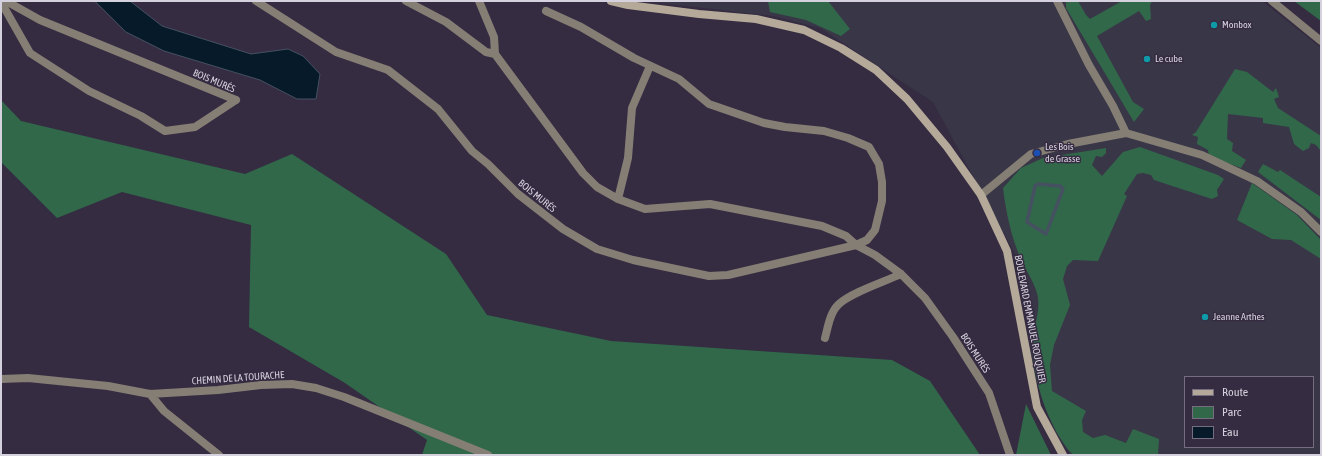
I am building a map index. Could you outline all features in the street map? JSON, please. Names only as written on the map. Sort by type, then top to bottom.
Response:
[{"type":"street","name":"BOIS MURÉS","points":[[1,2],[30,53],[89,91],[141,116],[165,131],[195,127],[236,100],[40,20],[6,1]]},
{"type":"street","name":"BOIS MURÉS","points":[[256,1],[336,52],[388,70],[438,109],[472,151],[488,164],[518,194],[563,229],[597,249],[633,260],[709,276],[728,276],[856,245],[867,240],[875,230],[882,201],[882,182],[879,164],[869,147],[848,138],[824,131],[784,127],[764,123],[709,104],[678,79],[650,66],[581,27],[546,11]]},
{"type":"street","name":"BOIS MURÉS","points":[[406,1],[446,22],[486,52],[495,54],[583,173],[597,187],[618,199],[645,209],[710,204],[822,226],[846,236],[856,245],[875,255],[901,274],[925,298],[989,393],[1010,455]]},
{"type":"street","points":[[479,1],[494,37],[495,54]]},
{"type":"street","name":"BOULEVARD EMMANUEL ROUQUIER","points":[[611,1],[660,9],[756,19],[804,30],[841,48],[876,70],[907,99],[947,147],[981,195],[1007,251],[1037,407],[1063,455]]},
{"type":"street","points":[[1056,1],[1126,133]]},
{"type":"street","points":[[1272,1],[1321,41]]},
{"type":"street","points":[[618,199],[628,158],[632,108],[650,66]]},
{"type":"street","points":[[981,195],[1031,154],[1068,144],[1126,133],[1202,155],[1257,181],[1301,212],[1321,232]]},
{"type":"street","points":[[825,338],[830,319],[838,304],[901,274]]},
{"type":"street","name":"CHEMIN DE LA TOURACHE","points":[[1,379],[28,378],[108,386],[150,394],[292,384],[316,388],[407,421],[488,455]]},
{"type":"street","points":[[150,394],[164,411],[219,455]]},
{"type":"shaded area","points":[[643,1],[1262,1],[1321,48],[1321,455],[1070,455],[1056,433],[1035,377],[1016,256],[933,102],[820,28],[773,16]]},
{"type":"green space","points":[[768,1],[828,1],[850,29],[841,36],[806,20],[770,12]]},
{"type":"green space","points":[[1066,1],[1078,1],[1090,19],[1122,1],[1152,1],[1150,5],[1151,19],[1146,21],[1139,11],[1097,36],[1133,102],[1144,109],[1134,122],[1066,8]]},
{"type":"green space","points":[[1294,1],[1321,1],[1321,21]]},
{"type":"green space","points":[[1235,69],[1247,72],[1273,92],[1276,88],[1279,97],[1274,99],[1278,108],[1321,136],[1321,151],[1316,145],[1311,143],[1309,148],[1303,151],[1294,144],[1289,127],[1263,123],[1263,118],[1228,114],[1227,139],[1233,143],[1232,151],[1246,160],[1241,168],[1209,156],[1208,150],[1197,144],[1198,137],[1192,135],[1196,132]]},
{"type":"green space","points":[[1,100],[21,121],[245,174],[292,154],[446,254],[487,315],[611,341],[892,360],[930,381],[980,455],[422,455],[427,440],[345,383],[249,327],[251,225],[122,192],[57,218],[1,162]]},
{"type":"green space","points":[[1140,147],[1218,175],[1224,179],[1217,190],[1218,196],[1212,199],[1154,180],[1151,175],[1143,173],[1137,174],[1124,194],[1127,196],[1098,261],[1073,260],[1067,266],[1063,279],[1070,305],[1054,345],[1050,365],[1052,391],[1086,411],[1082,420],[1083,432],[1093,438],[1105,435],[1126,443],[1133,429],[1159,439],[1158,455],[1073,455],[1056,431],[1038,385],[1033,354],[1033,340],[1038,298],[1031,278],[1014,242],[1007,215],[1003,188],[1021,168],[1043,158],[1106,148],[1106,153],[1102,157],[1096,156],[1092,165],[1102,176],[1123,152]]},
{"type":"green space","points":[[1263,164],[1278,172],[1280,170],[1321,197],[1321,220],[1258,172]]},
{"type":"green space","points":[[1252,183],[1297,215],[1321,240],[1321,259],[1291,240],[1272,239],[1237,220]]},
{"type":"green space","points":[[1026,404],[1051,455],[1016,455]]},
{"type":"water","points":[[95,1],[130,1],[162,26],[251,54],[288,49],[303,56],[320,74],[316,99],[297,99],[260,80],[164,51],[126,32]]},
{"type":"waterway","points":[[1038,184],[1060,186],[1063,189],[1046,234],[1027,222],[1035,186],[1038,184]]},
{"type":"place","name":"Monbox","points":[[1214,25]]},
{"type":"place","name":"Le cube","points":[[1147,59]]},
{"type":"place","name":"Les Bois de Grasse","points":[[1037,153]]},
{"type":"place","name":"Jeanne Arthes","points":[[1205,317]]}]
